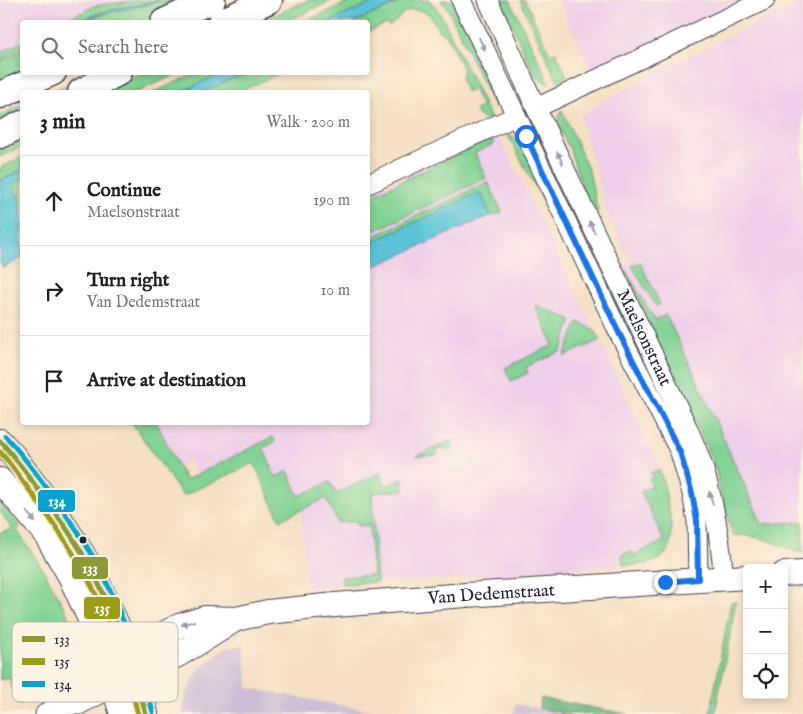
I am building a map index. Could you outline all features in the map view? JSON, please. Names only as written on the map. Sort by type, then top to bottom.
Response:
[{"type":"main road","points":[[168,20],[212,0]]},
{"type":"main road","points":[[225,20],[269,0]]},
{"type":"main road","points":[[0,95],[46,75]]},
{"type":"main road","points":[[85,90],[113,75]]},
{"type":"main road","points":[[0,135],[20,125]]},
{"type":"street","name":"Maelsonstraat","points":[[461,0],[621,337],[680,452],[692,493],[697,521],[698,579]]},
{"type":"street","name":"Maelsonstraat","points":[[488,0],[536,108],[683,418],[701,460],[714,508],[721,546],[736,577]]},
{"type":"street","points":[[536,108],[765,0]]},
{"type":"street","points":[[370,183],[516,116]]},
{"type":"street","points":[[0,441],[19,462],[61,520],[95,576],[116,622]]},
{"type":"street","points":[[0,480],[46,535],[70,576],[91,622]]},
{"type":"street","points":[[788,574],[803,573]]},
{"type":"street","name":"Van Dedemstraat","points":[[178,627],[205,618],[236,619],[268,612],[335,606],[466,595],[736,577]]},
{"type":"street","name":"Van Dedemstraat","points":[[178,653],[212,635],[236,619]]},
{"type":"street","points":[[52,710],[79,705],[85,702]]},
{"type":"street","points":[[118,702],[122,714]]},
{"type":"shaded area","points":[[0,0],[160,0],[95,16],[86,20],[20,20],[20,52],[0,62]]},
{"type":"shaded area","points":[[558,0],[744,0],[591,71]]},
{"type":"shaded area","points":[[803,1],[803,553],[761,538],[733,535],[716,471],[707,449],[622,264],[631,265],[606,210],[580,115],[652,74]]},
{"type":"shaded area","points":[[498,134],[660,467],[671,527],[669,547],[660,558],[646,564],[306,587],[301,510],[276,477],[261,443],[197,475],[190,460],[178,466],[159,425],[370,425],[370,192]]},
{"type":"shaded area","points":[[244,644],[248,688],[390,714],[183,714],[185,695],[199,669],[225,648]]},
{"type":"shaded area","points":[[515,704],[570,714],[513,714]]},
{"type":"green space","points":[[156,0],[95,14],[82,20],[66,20],[94,6]]},
{"type":"green space","points":[[160,0],[187,0],[143,20],[87,20],[103,14]]},
{"type":"green space","points":[[308,0],[333,0],[289,20],[263,20]]},
{"type":"green space","points":[[353,0],[378,0],[333,20],[308,20]]},
{"type":"green space","points":[[400,0],[429,0],[437,9],[491,119],[483,118],[476,112],[475,110],[482,107],[473,89],[466,92],[461,79],[463,70],[447,35],[439,31],[430,15],[420,10],[411,10],[405,12],[390,26],[385,24],[370,31],[370,20],[359,20],[399,3]]},
{"type":"green space","points":[[441,0],[455,0],[498,90],[495,108],[449,11]]},
{"type":"green space","points":[[500,0],[510,0],[550,85],[534,74]]},
{"type":"green space","points":[[520,0],[525,0],[550,54],[556,52],[567,76],[557,80]]},
{"type":"green space","points":[[20,43],[20,50],[0,60],[0,53]]},
{"type":"green space","points":[[20,52],[20,73],[0,83],[0,62]]},
{"type":"green space","points":[[84,75],[96,75],[68,90],[54,90]]},
{"type":"green space","points":[[137,75],[175,75],[141,90],[106,90]]},
{"type":"green space","points":[[192,75],[217,75],[185,90],[159,90]]},
{"type":"green space","points":[[240,75],[276,75],[243,90],[207,90]]},
{"type":"green space","points":[[20,106],[20,114],[2,122],[0,115]]},
{"type":"green space","points":[[562,110],[589,171],[598,212],[593,214],[588,206],[570,150],[559,127],[561,126],[557,120]]},
{"type":"green space","points":[[508,135],[523,142],[571,250],[563,239]]},
{"type":"green space","points":[[20,137],[20,147],[0,157],[0,151]]},
{"type":"green space","points":[[486,141],[493,141],[494,144],[475,153],[486,178],[370,233],[370,196]]},
{"type":"green space","points":[[20,158],[20,171],[0,181],[0,168]]},
{"type":"green space","points":[[20,180],[20,202],[15,192],[14,184]]},
{"type":"green space","points":[[488,182],[502,212],[491,216],[480,192],[370,243],[370,238]]},
{"type":"green space","points":[[640,262],[660,304],[656,306],[632,266]]},
{"type":"green space","points":[[622,264],[655,320],[666,315],[762,524],[803,522],[803,553],[758,538],[733,535],[725,511],[716,471],[707,449]]},
{"type":"green space","points":[[613,280],[648,356],[644,359],[601,284]]},
{"type":"green space","points":[[535,305],[572,320],[561,351],[526,367],[528,373],[511,381],[505,368],[553,345]]},
{"type":"green space","points":[[578,322],[595,330],[600,340],[564,356]]},
{"type":"green space","points":[[133,425],[158,425],[186,480],[273,437],[275,442],[263,448],[276,477],[288,471],[299,496],[330,482],[336,494],[380,473],[386,486],[403,479],[404,490],[372,493],[377,582],[342,584],[342,577],[373,575],[369,525],[358,526],[358,521],[338,523],[326,498],[280,520],[254,463],[183,496]]},
{"type":"green space","points":[[452,440],[453,449],[437,449],[437,455],[417,456]]},
{"type":"green space","points":[[659,470],[664,485],[670,520],[670,544],[662,557],[655,561],[646,564],[623,565],[622,555],[632,551],[634,557],[634,555],[664,541],[641,491],[652,486],[649,479],[653,477],[651,473]]},
{"type":"green space","points":[[0,500],[20,527],[16,529],[50,581],[71,622],[12,622],[12,687],[9,677],[0,680],[0,533],[12,529],[0,511]]},
{"type":"green space","points":[[731,602],[736,602],[715,714],[710,714]]},
{"type":"green space","points":[[541,698],[627,714],[559,714],[559,712],[539,708]]},
{"type":"water","points":[[160,0],[83,20],[120,8]]},
{"type":"water","points":[[378,0],[400,0],[358,20],[333,20]]},
{"type":"water","points":[[217,75],[240,75],[207,90],[185,90]]},
{"type":"water","points":[[20,171],[20,180],[14,184],[15,192],[20,202],[20,259],[3,268],[0,262],[0,181]]},
{"type":"water","points":[[480,192],[491,215],[370,268],[370,243]]},
{"type":"transit line","name":"134","points":[[5,436],[61,507],[83,539],[102,573],[123,622]]},
{"type":"transit line","name":"133","points":[[0,441],[21,466],[76,542],[103,592],[116,622]]},
{"type":"transit line","name":"135","points":[[0,452],[69,546],[87,577],[108,622]]},
{"type":"transit line","name":"135","points":[[135,702],[138,714]]},
{"type":"transit line","name":"133","points":[[142,702],[146,714]]},
{"type":"transit line","name":"134","points":[[150,702],[153,712]]},
{"type":"route","points":[[526,136],[621,337],[680,452],[692,493],[697,521],[698,579],[665,582]]}]
